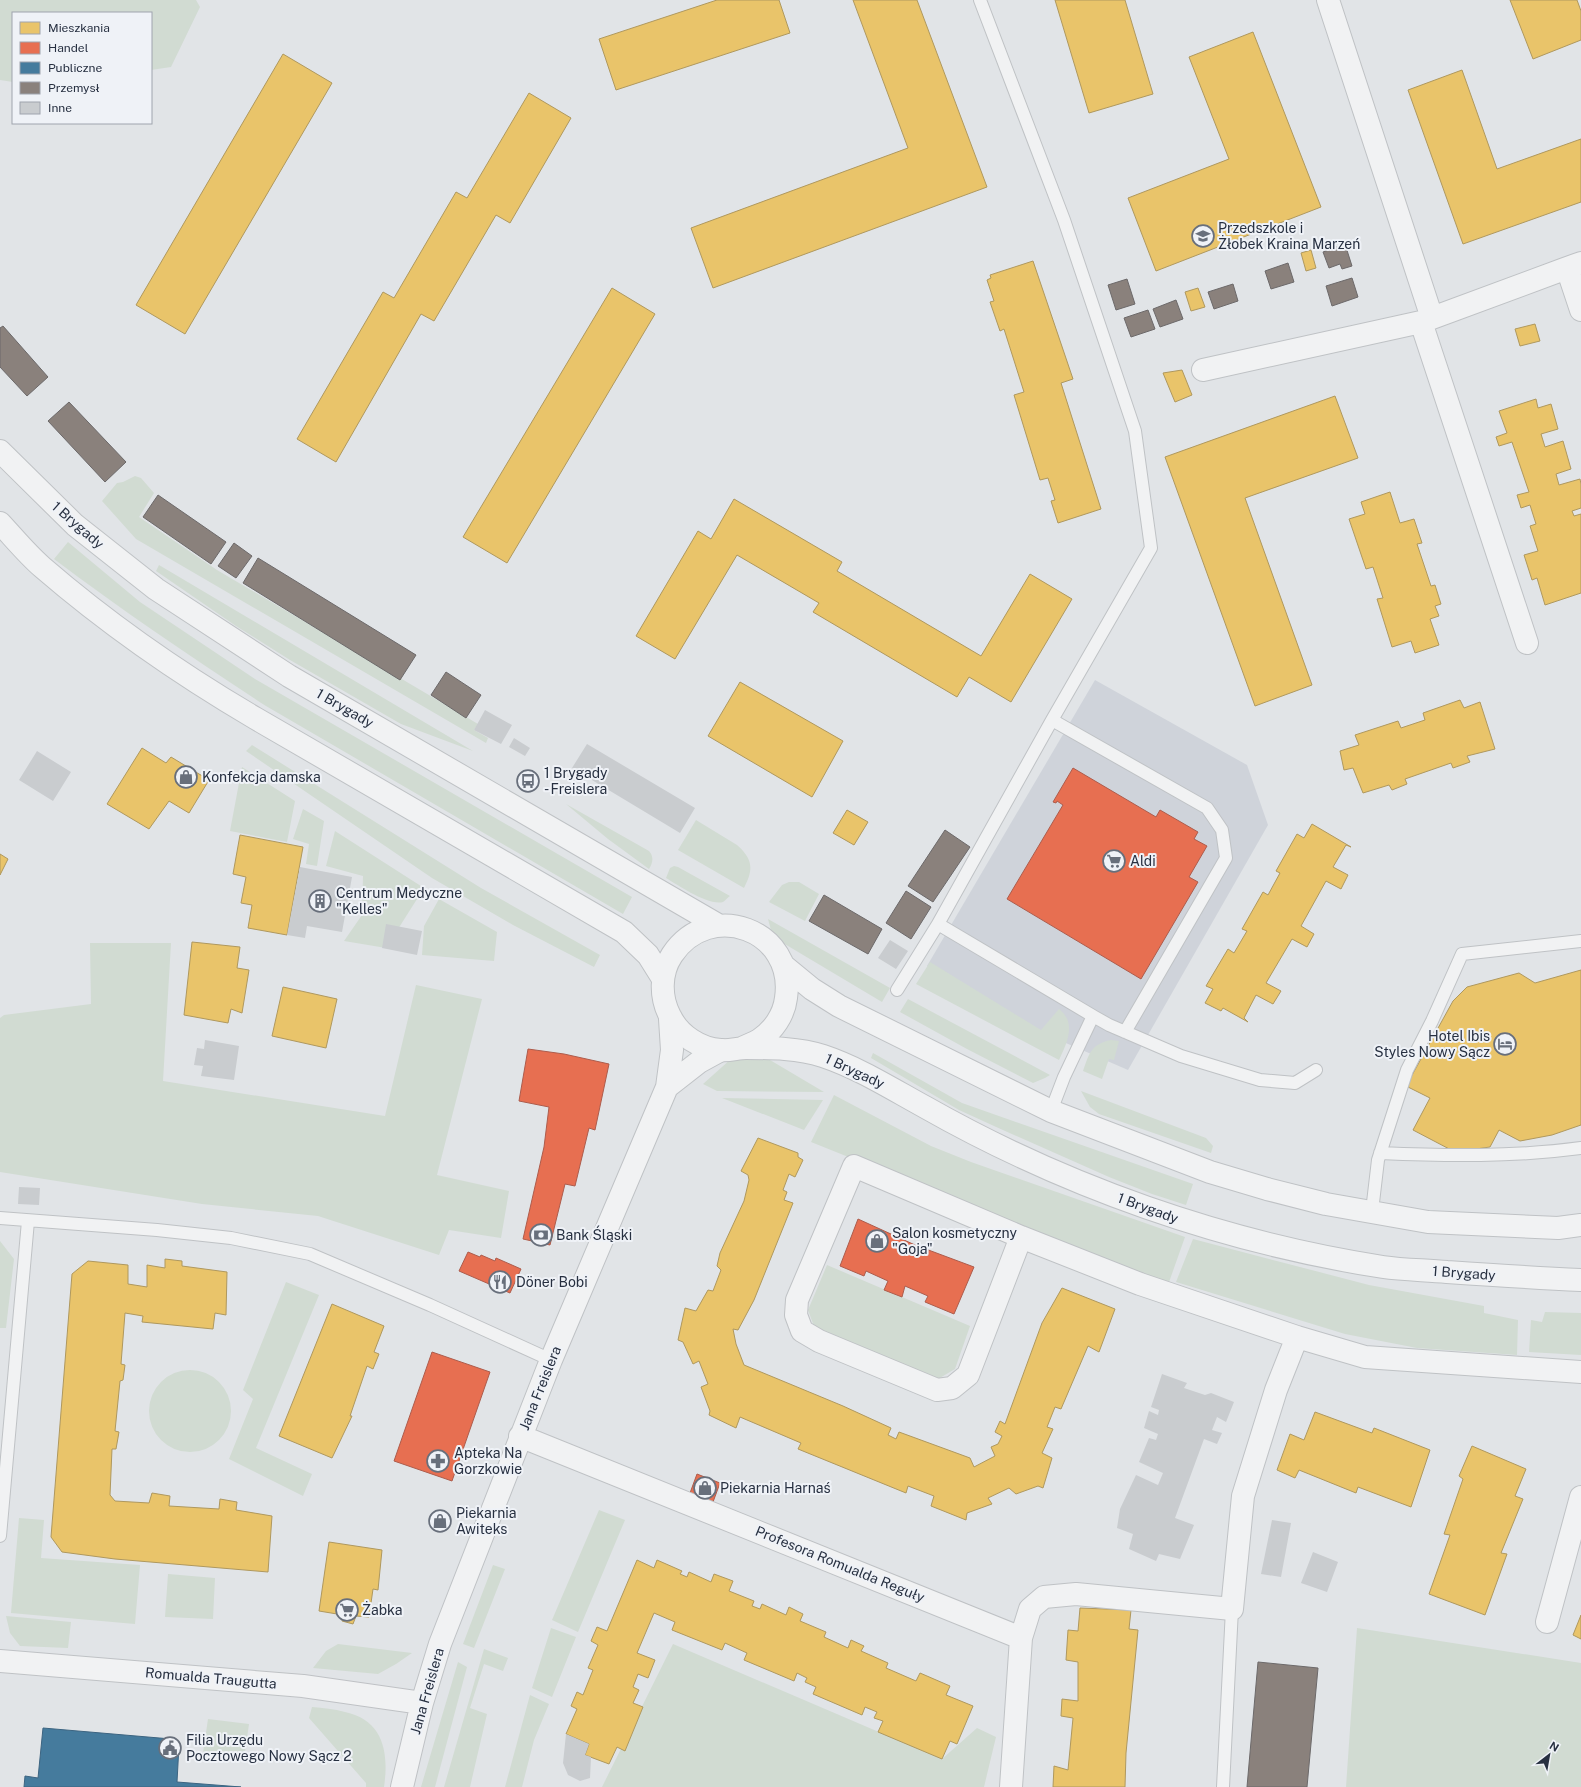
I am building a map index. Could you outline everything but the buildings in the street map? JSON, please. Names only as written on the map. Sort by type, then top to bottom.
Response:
[{"type":"street","points":[[1328,0],[1526,644]]},
{"type":"street","points":[[1203,370],[1426,320],[1574,265],[1581,310]]},
{"type":"street","name":"1 Brygady","points":[[0,451],[75,525],[156,589],[289,676],[718,925]]},
{"type":"street","points":[[0,523],[41,566],[130,636],[214,694],[624,932],[648,955],[663,978]]},
{"type":"street","points":[[718,925],[739,926],[758,934],[774,948],[784,966],[788,986],[785,1007],[776,1025],[761,1039],[732,1049],[701,1046],[684,1035],[670,1018],[663,999],[663,978],[669,959],[681,942],[698,931],[718,925]]},
{"type":"street","points":[[784,966],[812,989],[839,1006],[1051,1112],[1210,1172],[1267,1189],[1326,1204],[1428,1222],[1558,1228],[1581,1226]]},
{"type":"street","name":"Jana Freislera","points":[[402,1787],[422,1703],[440,1644],[520,1436],[667,1087],[672,1050],[670,1018]]},
{"type":"street","name":"1 Brygady","points":[[732,1049],[788,1049],[819,1054],[854,1068],[959,1126],[1084,1184],[1190,1222],[1287,1248],[1385,1267],[1581,1280]]},
{"type":"street","name":"Jana Freislera","points":[[667,1087],[699,1062],[732,1049]]},
{"type":"street","points":[[1021,1237],[968,1375],[952,1388],[937,1390],[819,1341],[802,1331],[796,1315],[797,1300],[854,1166],[1021,1237],[1140,1284],[1297,1338],[1365,1357],[1581,1372]]},
{"type":"street","points":[[1011,1787],[1021,1638],[1030,1608],[1044,1597],[1076,1594],[1232,1609],[1243,1496],[1276,1390],[1297,1338]]},
{"type":"street","name":"Profesora Romualda Reguły","points":[[520,1436],[1021,1638]]},
{"type":"street","points":[[1547,1622],[1581,1497]]},
{"type":"street","name":"Romualda Traugutta","points":[[0,1661],[303,1686],[422,1703]]},
{"type":"lane","points":[[898,990],[938,924],[1052,720],[1151,548],[1135,431],[1064,220],[980,0]]},
{"type":"lane","points":[[1052,720],[1207,808],[1222,830],[1226,858],[1125,1032]]},
{"type":"lane","points":[[938,924],[1093,1016],[1125,1032],[1181,1056],[1260,1080],[1295,1083],[1316,1070]]},
{"type":"lane","points":[[1372,1211],[1380,1153],[1407,1070],[1432,1021],[1462,954],[1581,941]]},
{"type":"lane","points":[[1051,1112],[1064,1076],[1093,1016]]},
{"type":"lane","points":[[1380,1153],[1448,1156],[1541,1153],[1581,1148]]},
{"type":"lane","points":[[0,1218],[28,1222],[156,1230],[231,1238],[310,1254],[430,1305],[551,1360]]},
{"type":"lane","points":[[0,1536],[28,1222]]},
{"type":"lane","points":[[1223,1787],[1232,1609]]},
{"type":"shaded area","points":[[0,0],[196,0],[200,7],[171,67],[152,70],[152,12],[12,12],[12,82],[0,80]]},
{"type":"shaded area","points":[[135,476],[141,478],[154,493],[139,517],[217,570],[478,724],[474,730],[488,738],[486,743],[136,539],[102,501],[117,483],[123,482]]},
{"type":"shaded area","points":[[68,542],[140,602],[255,679],[632,897],[623,914],[266,706],[212,671],[132,616],[54,559]]},
{"type":"shaded area","points":[[159,565],[473,751],[401,724],[290,660],[236,626],[156,571]]},
{"type":"shaded area","points":[[1095,680],[1247,765],[1268,825],[1128,1070],[1052,1037],[927,966]]},
{"type":"shaded area","points":[[252,745],[481,888],[600,955],[594,967],[513,925],[432,878],[246,751]]},
{"type":"shaded area","points":[[242,767],[295,801],[287,842],[230,831]]},
{"type":"shaded area","points":[[566,804],[649,851],[652,855],[652,860],[649,869],[608,839]]},
{"type":"shaded area","points":[[303,809],[324,821],[317,866],[306,864],[309,844],[293,839]]},
{"type":"shaded area","points":[[696,820],[743,850],[749,860],[750,865],[749,876],[744,888],[678,850]]},
{"type":"shaded area","points":[[335,831],[424,888],[386,948],[344,941],[362,915],[363,876],[326,866]]},
{"type":"shaded area","points":[[674,866],[730,896],[723,902],[717,902],[709,901],[693,894],[666,878],[670,868]]},
{"type":"shaded area","points":[[789,882],[799,882],[819,894],[805,921],[769,902],[782,885]]},
{"type":"shaded area","points":[[439,899],[497,932],[494,961],[422,955],[424,926]]},
{"type":"shaded area","points":[[768,919],[890,988],[882,1002],[778,940],[772,934]]},
{"type":"shaded area","points":[[90,943],[171,943],[163,1081],[385,1116],[416,985],[482,999],[437,1175],[509,1191],[501,1238],[449,1230],[439,1255],[318,1216],[202,1204],[0,1172],[0,1018],[4,1015],[91,1004]]},
{"type":"shaded area","points":[[930,962],[1041,1030],[1059,1009],[1068,1020],[1069,1033],[1059,1060],[916,984]]},
{"type":"shaded area","points":[[908,999],[1050,1075],[1033,1083],[967,1049],[900,1012]]},
{"type":"shaded area","points":[[1111,1040],[1119,1041],[1114,1060],[1109,1059],[1102,1079],[1083,1071],[1089,1055],[1095,1047]]},
{"type":"shaded area","points":[[873,1053],[962,1103],[1193,1184],[1186,1205],[1152,1194],[1109,1177],[959,1110],[871,1058]]},
{"type":"shaded area","points":[[732,1058],[770,1060],[824,1092],[717,1091],[703,1084]]},
{"type":"shaded area","points":[[1081,1091],[1206,1138],[1213,1146],[1211,1153],[1099,1114],[1090,1107]]},
{"type":"shaded area","points":[[834,1095],[931,1146],[971,1162],[1185,1237],[1168,1285],[811,1142]]},
{"type":"shaded area","points":[[722,1098],[823,1100],[804,1130]]},
{"type":"shaded area","points":[[1193,1239],[1369,1285],[1484,1306],[1484,1313],[1518,1320],[1517,1355],[1417,1348],[1345,1334],[1176,1282]]},
{"type":"shaded area","points":[[0,1241],[14,1259],[6,1328],[0,1328]]},
{"type":"shaded area","points":[[827,1265],[970,1326],[955,1369],[938,1379],[815,1329],[808,1310]]},
{"type":"shaded area","points":[[286,1282],[319,1295],[256,1448],[312,1474],[303,1496],[229,1459],[253,1399],[243,1390]]},
{"type":"shaded area","points":[[1545,1312],[1581,1313],[1581,1355],[1529,1352],[1531,1320],[1542,1322]]},
{"type":"shaded area","points":[[190,1370],[206,1374],[219,1382],[227,1395],[231,1411],[227,1427],[219,1440],[206,1448],[190,1452],[174,1448],[161,1440],[153,1427],[149,1411],[153,1395],[161,1382],[174,1374]]},
{"type":"shaded area","points":[[599,1510],[625,1520],[578,1632],[552,1620]]},
{"type":"shaded area","points":[[19,1518],[44,1520],[41,1558],[140,1565],[135,1624],[11,1613]]},
{"type":"shaded area","points":[[493,1565],[505,1569],[474,1648],[463,1644]]},
{"type":"shaded area","points":[[168,1574],[215,1578],[213,1619],[165,1617]]},
{"type":"shaded area","points":[[6,1616],[71,1622],[68,1648],[20,1646],[10,1633]]},
{"type":"shaded area","points":[[551,1628],[576,1637],[552,1697],[532,1688]]},
{"type":"shaded area","points":[[1357,1628],[1581,1663],[1581,1787],[1346,1787]]},
{"type":"shaded area","points":[[338,1644],[412,1653],[378,1674],[313,1668],[326,1651]]},
{"type":"shaded area","points":[[673,1644],[942,1759],[977,1728],[996,1737],[984,1787],[602,1787]]},
{"type":"shaded area","points":[[484,1649],[508,1658],[503,1671],[484,1664],[470,1708],[487,1714],[470,1787],[444,1787]]},
{"type":"shaded area","points":[[458,1662],[467,1667],[435,1787],[421,1787]]},
{"type":"shaded area","points":[[530,1695],[549,1704],[534,1740],[522,1787],[505,1787]]},
{"type":"shaded area","points":[[312,1707],[345,1712],[358,1716],[368,1722],[376,1731],[381,1740],[384,1751],[386,1762],[384,1787],[366,1787],[366,1783],[309,1718]]},
{"type":"shaded area","points":[[208,1719],[249,1724],[244,1759],[203,1753]]},
{"type":"place","name":"Przedszkole i Żłobek Kraina Marzeń","points":[[1203,236]]},
{"type":"place","name":"Konfekcja damska","points":[[186,777]]},
{"type":"place","name":"1 Brygady - Freislera","points":[[528,781]]},
{"type":"place","name":"Aldi","points":[[1114,861]]},
{"type":"place","name":"Centrum Medyczne \"Kelles\"","points":[[320,901]]},
{"type":"place","name":"Hotel Ibis Styles Nowy Sącz","points":[[1505,1044]]},
{"type":"place","name":"Bank Śląski","points":[[541,1235]]},
{"type":"place","name":"Salon kosmetyczny \"Goja\"","points":[[877,1241]]},
{"type":"place","name":"Döner Bobi","points":[[500,1282]]},
{"type":"place","name":"Apteka Na Gorzkowie","points":[[438,1461]]},
{"type":"place","name":"Piekarnia Harnaś","points":[[705,1488]]},
{"type":"place","name":"Piekarnia Awiteks","points":[[440,1521]]},
{"type":"place","name":"Żabka","points":[[347,1610]]},
{"type":"place","name":"Filia Urzędu Pocztowego Nowy Sącz 2","points":[[170,1748]]}]
